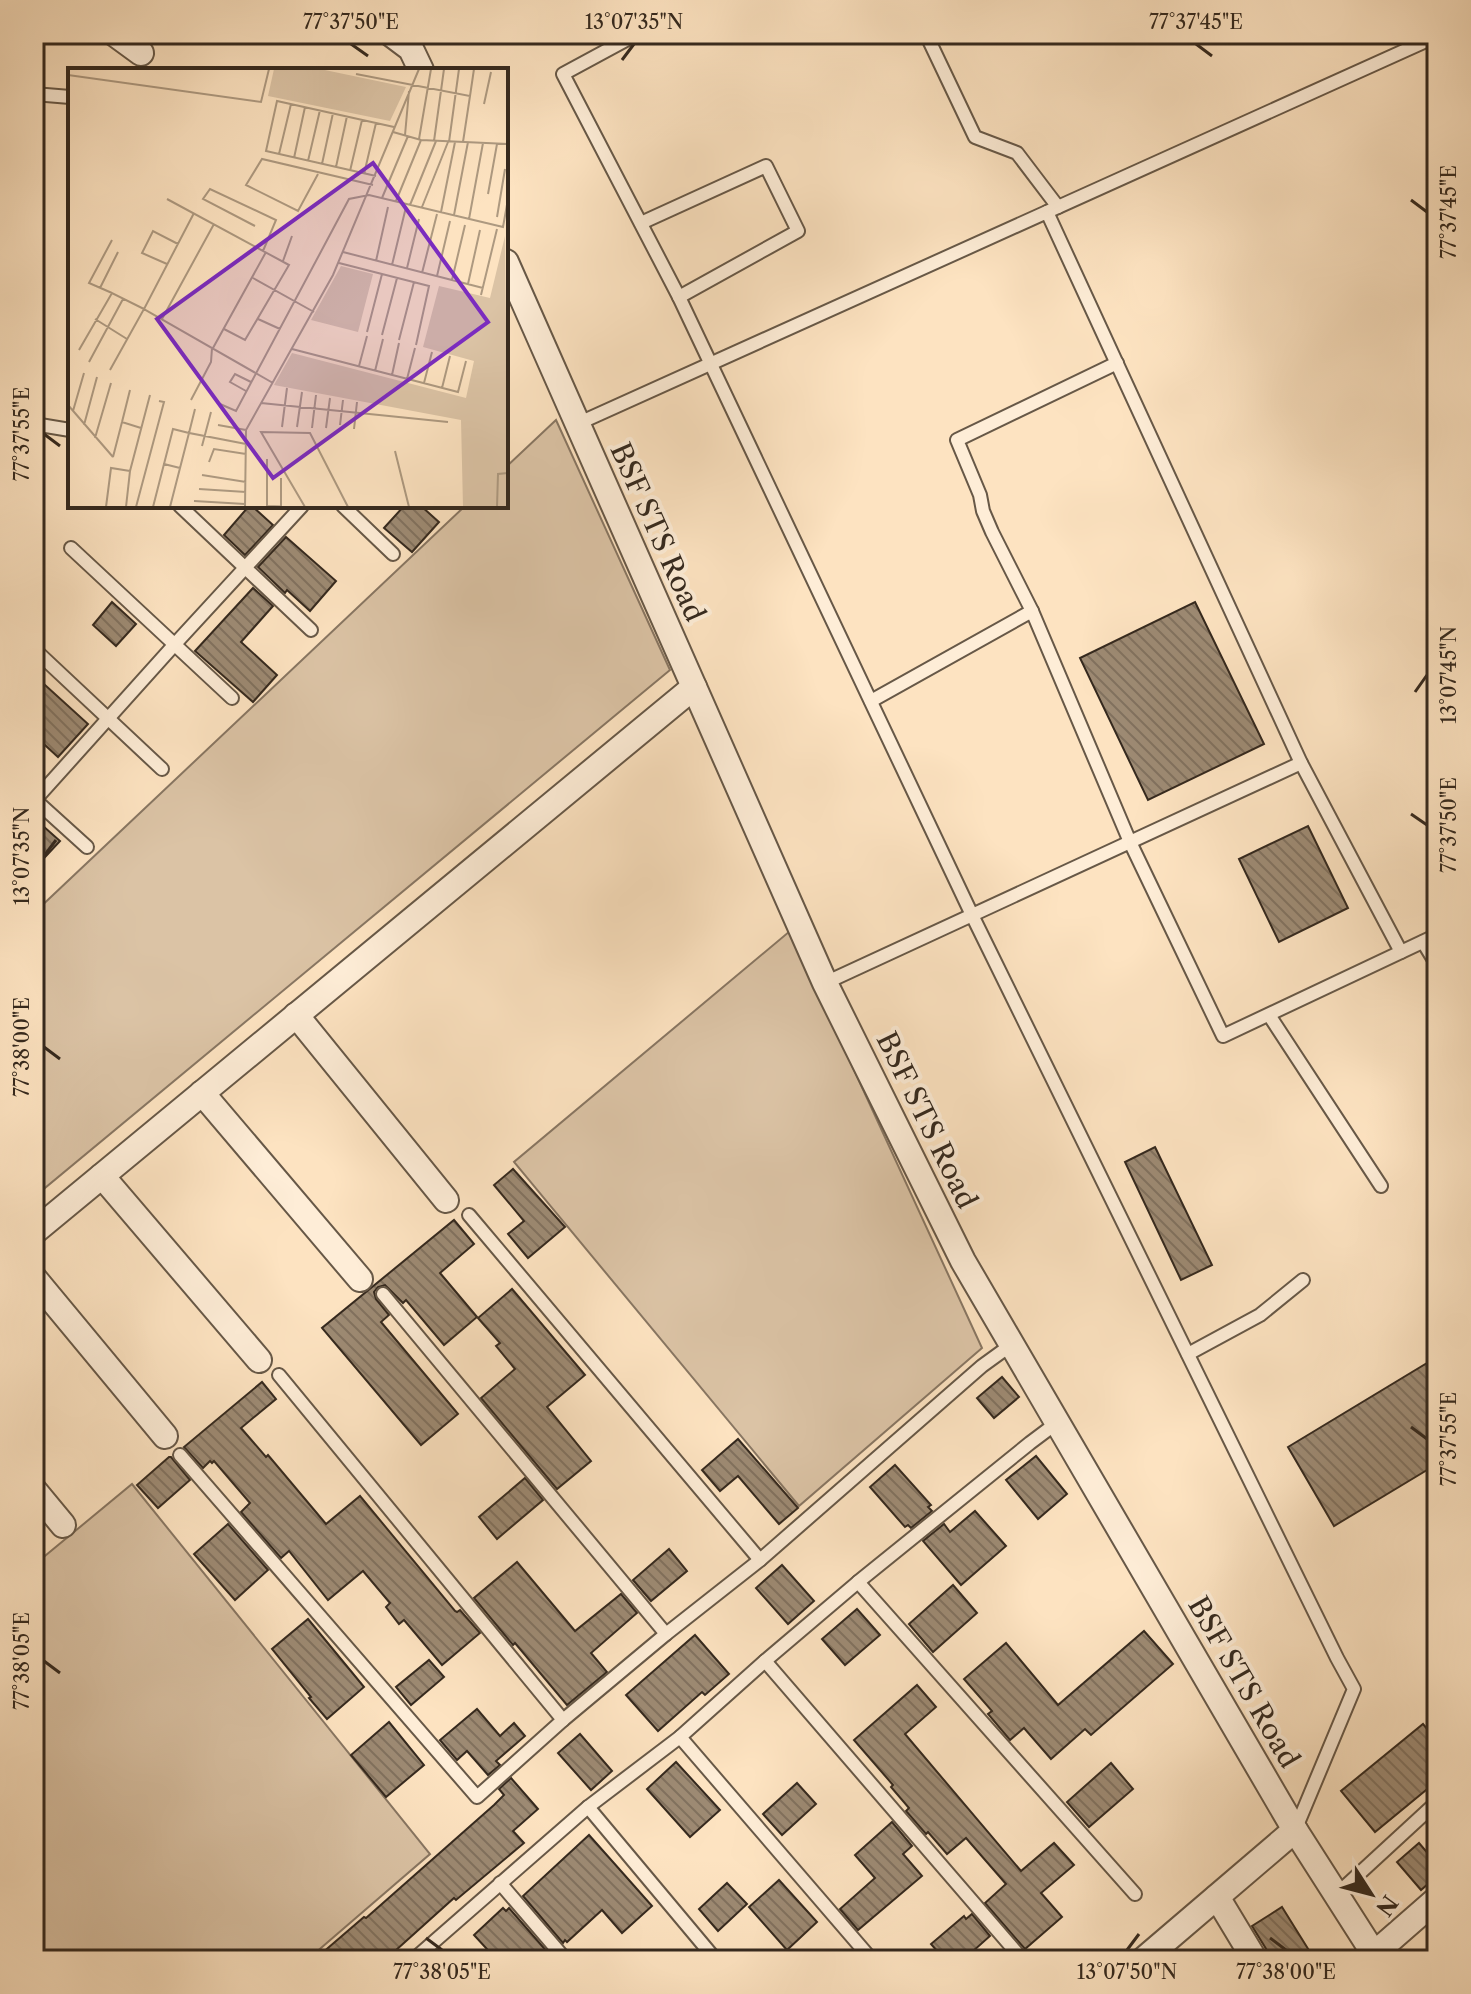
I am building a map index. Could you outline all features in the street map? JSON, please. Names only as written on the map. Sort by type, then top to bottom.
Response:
[{"type":"street","points":[[115,34],[141,53]]},
{"type":"street","points":[[391,34],[420,51]]},
{"type":"street","name":"BSF STS Road","points":[[508,269],[825,983],[963,1261],[1295,1830],[1376,1957]]},
{"type":"street","points":[[34,1232],[694,687]]},
{"type":"street","points":[[296,1015],[446,1200]]},
{"type":"street","points":[[202,1093],[360,1279]]},
{"type":"street","points":[[102,1176],[259,1360]]},
{"type":"street","points":[[34,1278],[172,1446]]},
{"type":"street","points":[[34,1490],[63,1525]]},
{"type":"street","points":[[1143,1960],[1295,1830]]},
{"type":"street","points":[[1217,1897],[1255,1960]]},
{"type":"street","points":[[1376,1957],[1437,1899]]},
{"type":"lane","points":[[637,34],[563,74],[679,297],[972,915],[1354,1689],[1295,1830]]},
{"type":"lane","points":[[926,34],[975,137],[1017,153],[1053,209],[1117,363],[1301,763],[1401,952]]},
{"type":"lane","points":[[577,424],[1437,36]]},
{"type":"lane","points":[[34,94],[68,97]]},
{"type":"lane","points":[[641,223],[766,166],[798,231],[679,297]]},
{"type":"lane","points":[[1117,363],[957,440],[992,532],[1032,611],[1130,842],[1223,1036],[1437,935]]},
{"type":"lane","points":[[34,424],[68,430]]},
{"type":"lane","points":[[182,508],[311,630]]},
{"type":"lane","points":[[87,847],[34,800],[300,508]]},
{"type":"lane","points":[[345,508],[393,554]]},
{"type":"lane","points":[[71,548],[232,698]]},
{"type":"lane","points":[[871,701],[1032,611]]},
{"type":"lane","points":[[34,649],[162,769]]},
{"type":"lane","points":[[825,983],[1301,763]]},
{"type":"lane","points":[[1423,942],[1437,965]]},
{"type":"lane","points":[[1269,1015],[1381,1186]]},
{"type":"lane","points":[[469,1215],[760,1560]]},
{"type":"lane","points":[[1188,1354],[1260,1315],[1303,1280]]},
{"type":"lane","points":[[383,1294],[666,1634]]},
{"type":"lane","points":[[172,1446],[477,1797],[563,1720],[760,1560],[982,1366],[1011,1345]]},
{"type":"lane","points":[[279,1375],[563,1720]]},
{"type":"lane","points":[[413,1960],[588,1807],[680,1737],[858,1582],[1058,1422]]},
{"type":"lane","points":[[858,1582],[1135,1894]]},
{"type":"lane","points":[[765,1661],[1023,1960]]},
{"type":"lane","points":[[680,1737],[872,1960]]},
{"type":"lane","points":[[1336,1895],[1437,1802]]},
{"type":"lane","points":[[588,1807],[716,1960]]},
{"type":"lane","points":[[500,1883],[566,1960]]},
{"type":"shaded area","points":[[556,420],[670,670],[34,1197],[34,913],[463,508],[508,508],[508,465]]},
{"type":"shaded area","points":[[790,931],[982,1348],[799,1506],[514,1162]]},
{"type":"shaded area","points":[[132,1484],[430,1854],[307,1960],[34,1960],[34,1565]]},
{"type":"building","points":[[247,508],[254,508],[273,525],[245,555],[224,535]]},
{"type":"building","points":[[402,508],[423,508],[439,522],[412,552],[384,528]]},
{"type":"building","points":[[286,537],[336,581],[310,611],[287,590],[285,593],[258,567]]},
{"type":"building","points":[[253,588],[273,606],[241,642],[277,675],[253,702],[195,651]]},
{"type":"building","points":[[112,602],[136,624],[116,646],[93,625]]},
{"type":"building","points":[[1195,602],[1264,744],[1148,800],[1080,658]]},
{"type":"building","points":[[34,675],[88,724],[58,757],[34,735]]},
{"type":"building","points":[[34,818],[60,841],[34,869]]},
{"type":"building","points":[[1308,826],[1348,908],[1279,942],[1239,859]]},
{"type":"building","points":[[1155,1147],[1212,1265],[1181,1280],[1125,1162]]},
{"type":"building","points":[[513,1169],[565,1227],[528,1258],[508,1234],[524,1221],[494,1185]]},
{"type":"building","points":[[454,1220],[474,1244],[440,1273],[477,1317],[444,1345],[406,1300],[403,1303],[385,1285],[374,1292],[389,1315],[381,1322],[458,1414],[421,1445],[322,1328]]},
{"type":"building","points":[[512,1289],[585,1375],[547,1407],[591,1461],[557,1489],[481,1398],[515,1369],[496,1346],[500,1343],[478,1318]]},
{"type":"building","points":[[1437,1357],[1437,1464],[1334,1526],[1288,1447]]},
{"type":"building","points":[[1002,1377],[1019,1397],[994,1418],[977,1398]]},
{"type":"building","points":[[262,1382],[276,1399],[241,1428],[266,1457],[268,1455],[326,1524],[360,1496],[455,1611],[460,1610],[480,1633],[442,1665],[404,1620],[399,1624],[386,1607],[390,1603],[363,1571],[328,1600],[289,1551],[281,1558],[241,1512],[250,1503],[214,1461],[203,1468],[184,1447]]},
{"type":"building","points":[[738,1439],[798,1508],[779,1524],[738,1476],[720,1491],[702,1470]]},
{"type":"building","points":[[1036,1456],[1067,1494],[1038,1519],[1006,1480]]},
{"type":"building","points":[[169,1457],[190,1480],[158,1508],[137,1485]]},
{"type":"building","points":[[895,1465],[931,1505],[928,1507],[932,1511],[911,1528],[908,1525],[905,1527],[870,1487]]},
{"type":"building","points":[[525,1478],[543,1500],[497,1539],[479,1517]]},
{"type":"building","points":[[975,1511],[1006,1546],[961,1585],[923,1541],[944,1524],[950,1532]]},
{"type":"building","points":[[228,1524],[268,1570],[235,1600],[194,1554]]},
{"type":"building","points":[[669,1549],[687,1571],[651,1601],[633,1580]]},
{"type":"building","points":[[517,1562],[575,1631],[621,1594],[637,1613],[591,1653],[607,1672],[567,1705],[474,1598]]},
{"type":"building","points":[[782,1565],[814,1601],[788,1624],[756,1588]]},
{"type":"building","points":[[953,1585],[977,1613],[933,1652],[909,1624]]},
{"type":"building","points":[[857,1609],[880,1635],[845,1665],[822,1639]]},
{"type":"building","points":[[308,1619],[364,1687],[327,1719],[272,1649]]},
{"type":"building","points":[[1144,1631],[1173,1664],[1091,1735],[1085,1729],[1051,1759],[1024,1728],[1010,1740],[988,1714],[992,1711],[964,1679],[1006,1643],[1058,1705]]},
{"type":"building","points":[[695,1635],[729,1674],[705,1695],[702,1692],[658,1731],[626,1695]]},
{"type":"building","points":[[429,1660],[444,1677],[411,1705],[396,1687]]},
{"type":"building","points":[[917,1685],[936,1707],[905,1734],[1021,1871],[1054,1843],[1074,1865],[1041,1893],[1062,1917],[1025,1949],[985,1903],[1006,1884],[966,1838],[947,1854],[906,1811],[909,1808],[891,1787],[893,1785],[854,1740]]},
{"type":"building","points":[[477,1709],[500,1736],[514,1723],[525,1736],[496,1761],[500,1765],[488,1775],[467,1751],[457,1760],[440,1740]]},
{"type":"building","points":[[389,1722],[424,1765],[386,1797],[351,1755]]},
{"type":"building","points":[[1423,1724],[1437,1741],[1437,1781],[1375,1832],[1341,1791]]},
{"type":"building","points":[[580,1734],[612,1771],[591,1790],[558,1753]]},
{"type":"building","points":[[676,1762],[720,1810],[690,1837],[647,1789]]},
{"type":"building","points":[[1111,1763],[1133,1789],[1089,1827],[1067,1802]]},
{"type":"building","points":[[511,1778],[538,1809],[513,1831],[524,1843],[456,1900],[454,1898],[385,1960],[314,1960],[494,1805],[504,1795],[499,1789]]},
{"type":"building","points":[[797,1783],[816,1804],[782,1835],[763,1814]]},
{"type":"building","points":[[892,1822],[912,1846],[903,1854],[922,1876],[858,1930],[840,1909],[875,1878],[855,1855]]},
{"type":"building","points":[[589,1835],[652,1906],[622,1933],[602,1910],[563,1943],[523,1896]]},
{"type":"building","points":[[1419,1843],[1437,1864],[1437,1876],[1421,1890],[1397,1862]]},
{"type":"building","points":[[779,1880],[817,1922],[787,1950],[749,1907]]},
{"type":"building","points":[[727,1883],[747,1904],[718,1931],[699,1909]]},
{"type":"building","points":[[1282,1907],[1310,1952],[1298,1960],[1270,1960],[1252,1926]]},
{"type":"building","points":[[503,1908],[506,1911],[509,1908],[550,1955],[544,1960],[497,1960],[474,1935]]},
{"type":"building","points":[[972,1914],[990,1936],[963,1960],[945,1960],[931,1944],[964,1916],[966,1919]]}]
